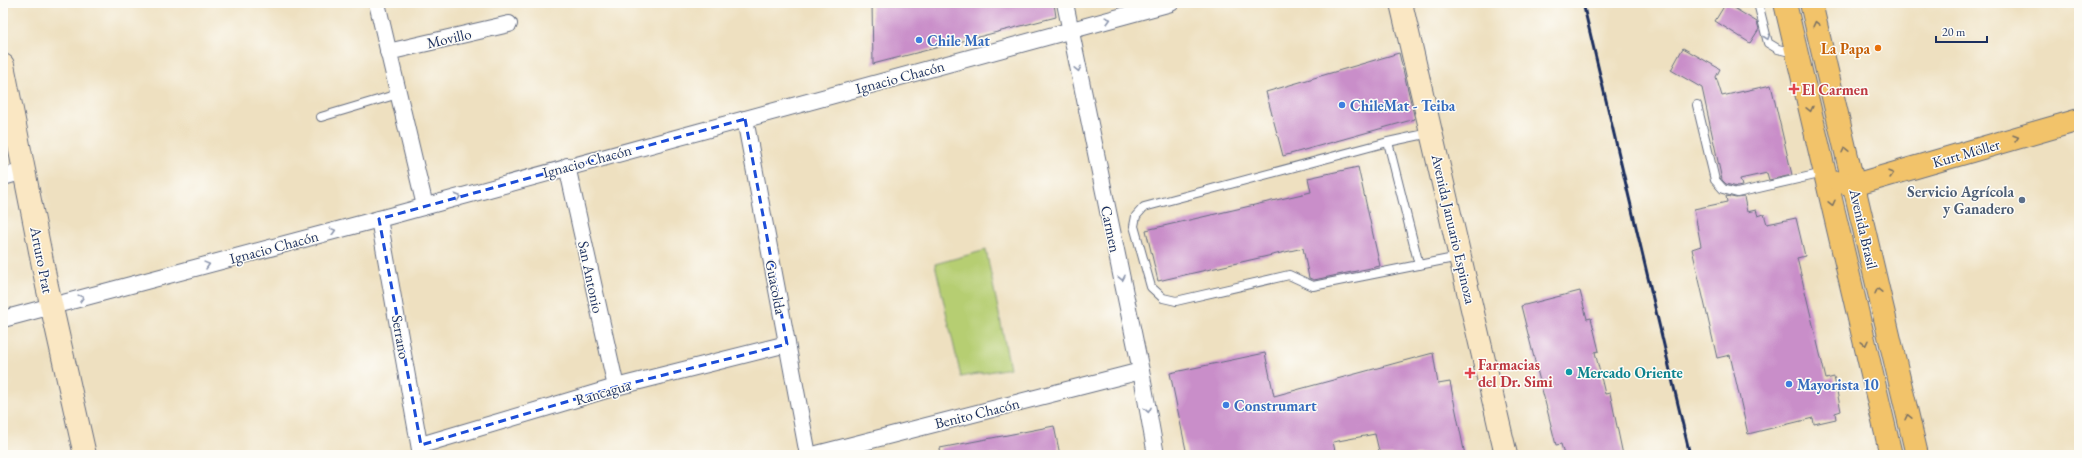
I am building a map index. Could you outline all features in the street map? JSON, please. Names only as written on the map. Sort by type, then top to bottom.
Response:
[{"type":"main road","name":"Avenida Januario Espinoza","points":[[1401,3],[1506,455]]},
{"type":"main road","name":"Avenida Brasil","points":[[1785,3],[1891,455]]},
{"type":"main road","name":"Avenida Brasil","points":[[1811,3],[1917,455]]},
{"type":"main road","name":"Arturo Prat","points":[[3,65],[52,306],[85,455]]},
{"type":"main road","name":"Kurt Möller","points":[[1854,185],[2079,120]]},
{"type":"main road","points":[[1824,169],[1838,181],[1854,185]]},
{"type":"street","points":[[377,3],[425,206]]},
{"type":"street","name":"Carmen","points":[[1065,3],[1141,371],[1156,455]]},
{"type":"street","name":"Ignacio Chacón","points":[[3,319],[379,219],[567,166],[1171,3]]},
{"type":"street","name":"Movillo","points":[[388,52],[510,24]]},
{"type":"street","name":"Guacolda","points":[[745,119],[808,455]]},
{"type":"street","name":"San Antonio","points":[[567,166],[616,387]]},
{"type":"street","points":[[3,177],[24,171]]},
{"type":"street","name":"Serrano","points":[[379,219],[421,450]]},
{"type":"street","name":"Rancagua","points":[[421,450],[616,387],[787,344]]},
{"type":"street","name":"Benito Chacón","points":[[812,455],[1141,371]]},
{"type":"lane","points":[[1758,3],[1768,43],[1778,49],[1797,53]]},
{"type":"lane","points":[[321,117],[398,94]]},
{"type":"lane","points":[[1697,105],[1715,180],[1723,189],[1737,193],[1824,169]]},
{"type":"lane","points":[[1431,133],[1388,142],[1144,207],[1136,216],[1134,226],[1152,287],[1156,294],[1169,301],[1182,301],[1289,275],[1313,286],[1460,257]]},
{"type":"lane","points":[[1388,142],[1419,265]]},
{"type":"highlighted area","points":[[745,119],[787,344],[616,387],[421,445],[379,219]]},
{"type":"green space","points":[[986,250],[1010,368],[961,377],[935,264]]},
{"type":"building","name":"Chile Mat","points":[[872,3],[1054,3],[1056,17],[873,64]]},
{"type":"building","points":[[1726,3],[1757,22],[1759,29],[1750,43],[1715,21]]},
{"type":"building","points":[[1683,48],[1720,69],[1716,77],[1722,96],[1771,85],[1792,175],[1769,180],[1767,173],[1740,179],[1742,186],[1737,187],[1726,184],[1722,180],[1702,88],[1671,70]]},
{"type":"building","name":"ChileMat - Teiba","points":[[1399,53],[1415,119],[1283,156],[1266,92]]},
{"type":"building","points":[[1358,167],[1380,266],[1314,280],[1309,278],[1303,248],[1158,281],[1146,230],[1311,192],[1308,178]]},
{"type":"building","points":[[1726,196],[1736,198],[1744,197],[1747,212],[1756,210],[1758,216],[1764,214],[1767,224],[1796,218],[1805,256],[1797,258],[1826,379],[1834,377],[1841,411],[1835,413],[1836,419],[1814,424],[1813,418],[1748,434],[1730,355],[1717,358],[1692,249],[1701,246],[1694,209],[1727,202]]},
{"type":"building","name":"Mercado Oriente","points":[[1580,291],[1587,319],[1591,318],[1599,351],[1595,352],[1605,394],[1610,393],[1623,455],[1564,455],[1561,444],[1556,445],[1521,306]]},
{"type":"building","points":[[1265,353],[1274,396],[1433,353],[1438,384],[1450,382],[1465,455],[1380,455],[1375,434],[1333,442],[1336,455],[1187,455],[1170,373]]},
{"type":"building","points":[[1054,426],[1060,455],[941,455],[940,448]]},
{"type":"railway","points":[[1583,3],[1690,455]]},
{"type":"place","name":"Chile Mat","points":[[919,40]]},
{"type":"place","name":"La Papa","points":[[1878,48]]},
{"type":"place","name":"El Carmen","points":[[1794,89]]},
{"type":"place","name":"ChileMat - Teiba","points":[[1342,105]]},
{"type":"place","name":"Servicio Agrícola y Ganadero","points":[[2022,200]]},
{"type":"place","name":"Mercado Oriente","points":[[1569,372]]},
{"type":"place","name":"Farmacias del Dr. Simi","points":[[1470,373]]},
{"type":"place","name":"Mayorista 10","points":[[1789,384]]},
{"type":"place","name":"Construmart","points":[[1226,405]]}]
